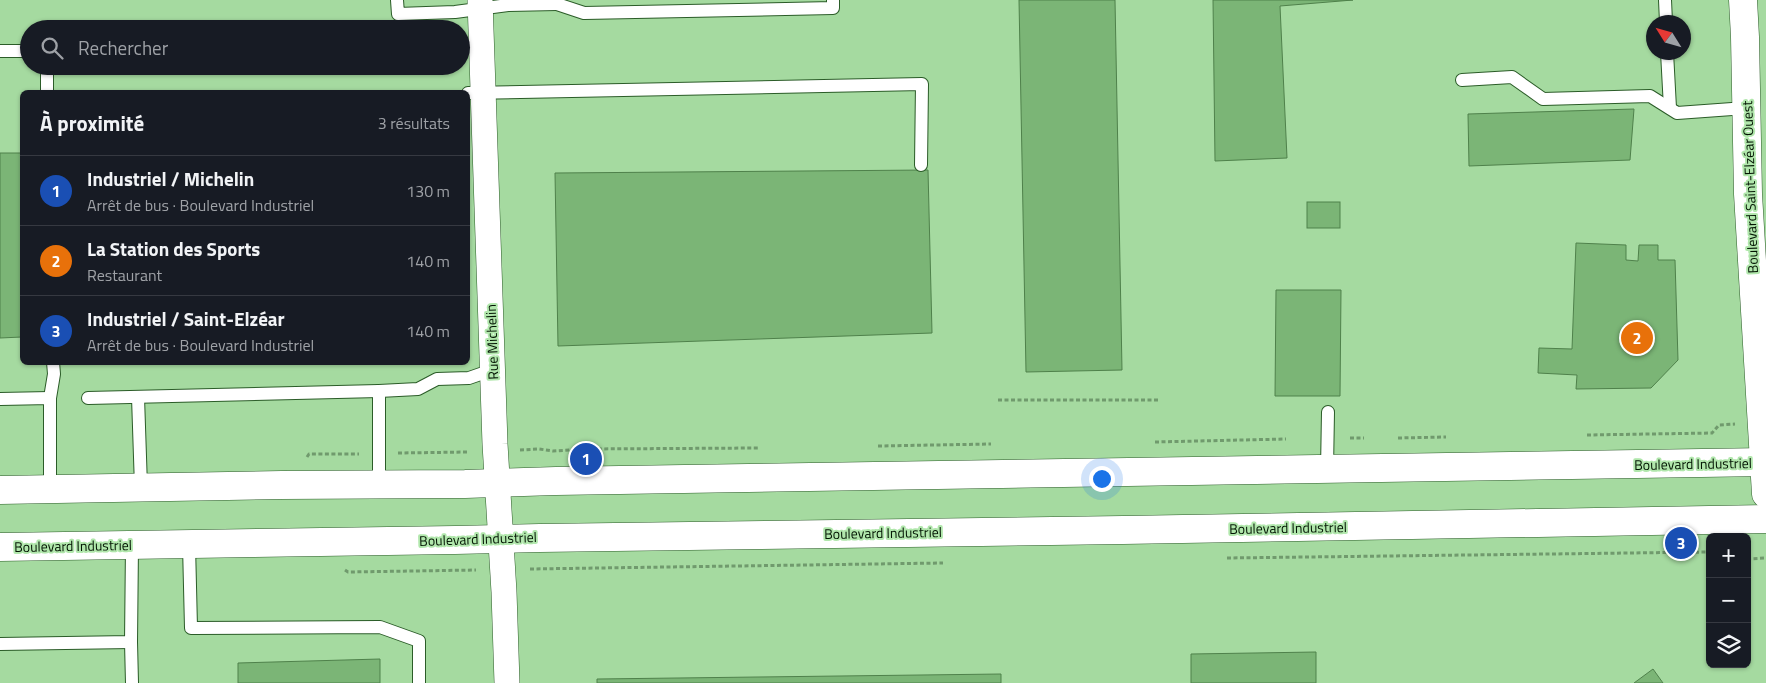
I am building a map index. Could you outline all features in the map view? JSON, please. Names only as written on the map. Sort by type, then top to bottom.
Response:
[{"type":"street","name":"Boulevard Saint-Elzéar Ouest","points":[[1743,0],[1748,194],[1766,494]]},
{"type":"street","name":"Rue Michelin","points":[[480,4],[476,93],[501,539],[507,683]]},
{"type":"street","name":"Boulevard Industriel","points":[[0,490],[1765,462]]},
{"type":"street","name":"Boulevard Industriel","points":[[0,548],[1766,520]]},
{"type":"lane","points":[[397,0],[398,14],[455,12],[480,4],[508,5],[557,2],[584,13],[833,8],[833,0]]},
{"type":"lane","points":[[1665,0],[1666,15]]},
{"type":"lane","points":[[0,51],[20,50]]},
{"type":"lane","points":[[1667,60],[1670,108]]},
{"type":"lane","points":[[47,75],[47,90]]},
{"type":"lane","points":[[1462,80],[1512,77],[1543,99],[1650,96],[1677,113],[1746,108]]},
{"type":"lane","points":[[476,93],[922,84],[921,165]]},
{"type":"lane","points":[[50,489],[50,398],[54,374],[53,365]]},
{"type":"lane","points":[[88,398],[418,389],[437,379],[468,378],[492,370]]},
{"type":"lane","points":[[379,391],[379,484]]},
{"type":"lane","points":[[138,397],[141,487]]},
{"type":"lane","points":[[0,399],[50,398]]},
{"type":"lane","points":[[1327,469],[1328,412]]},
{"type":"lane","points":[[132,545],[132,683]]},
{"type":"lane","points":[[189,545],[191,628],[380,627],[419,641],[419,683]]},
{"type":"lane","points":[[0,644],[131,642]]},
{"type":"path","points":[[998,400],[1160,400]]},
{"type":"path","points":[[1584,435],[1712,432],[1719,425]]},
{"type":"path","points":[[1186,441],[1356,438]]},
{"type":"path","points":[[890,445],[978,444]]},
{"type":"path","points":[[553,451],[585,449],[764,448]]},
{"type":"path","points":[[393,454],[456,452]]},
{"type":"path","points":[[309,454],[363,454]]},
{"type":"path","points":[[1433,555],[1706,552]]},
{"type":"path","points":[[1751,558],[1766,558]]},
{"type":"path","points":[[547,569],[944,562]]},
{"type":"path","points":[[348,572],[457,570]]},
{"type":"building","points":[[1019,0],[1115,0],[1122,370],[1026,372]]},
{"type":"building","points":[[1213,0],[1353,0],[1280,6],[1287,158],[1215,161]]},
{"type":"building","points":[[1634,109],[1630,160],[1469,166],[1468,114]]},
{"type":"building","points":[[0,153],[20,153],[20,337],[0,338]]},
{"type":"building","points":[[928,170],[932,333],[558,346],[555,173]]},
{"type":"building","points":[[1307,202],[1340,202],[1340,228],[1307,228]]},
{"type":"building","points":[[1576,243],[1626,245],[1626,260],[1638,261],[1639,245],[1658,245],[1658,260],[1675,260],[1678,360],[1651,388],[1576,389],[1577,375],[1538,373],[1539,348],[1572,349]]},
{"type":"building","points":[[1276,290],[1341,290],[1340,396],[1275,396]]},
{"type":"building","points":[[1316,652],[1316,683],[1191,683],[1191,654]]},
{"type":"building","points":[[380,659],[380,683],[238,683],[238,663]]},
{"type":"building","points":[[1653,669],[1663,683],[1634,683]]},
{"type":"building","points":[[1001,674],[1001,683],[597,683],[597,679]]},
{"type":"place","name":"La Station des Sports","points":[[1637,338]]},
{"type":"place","name":"Industriel / Michelin","points":[[586,459]]},
{"type":"place","name":"Industriel / Saint-Elzéar","points":[[1681,543]]}]
